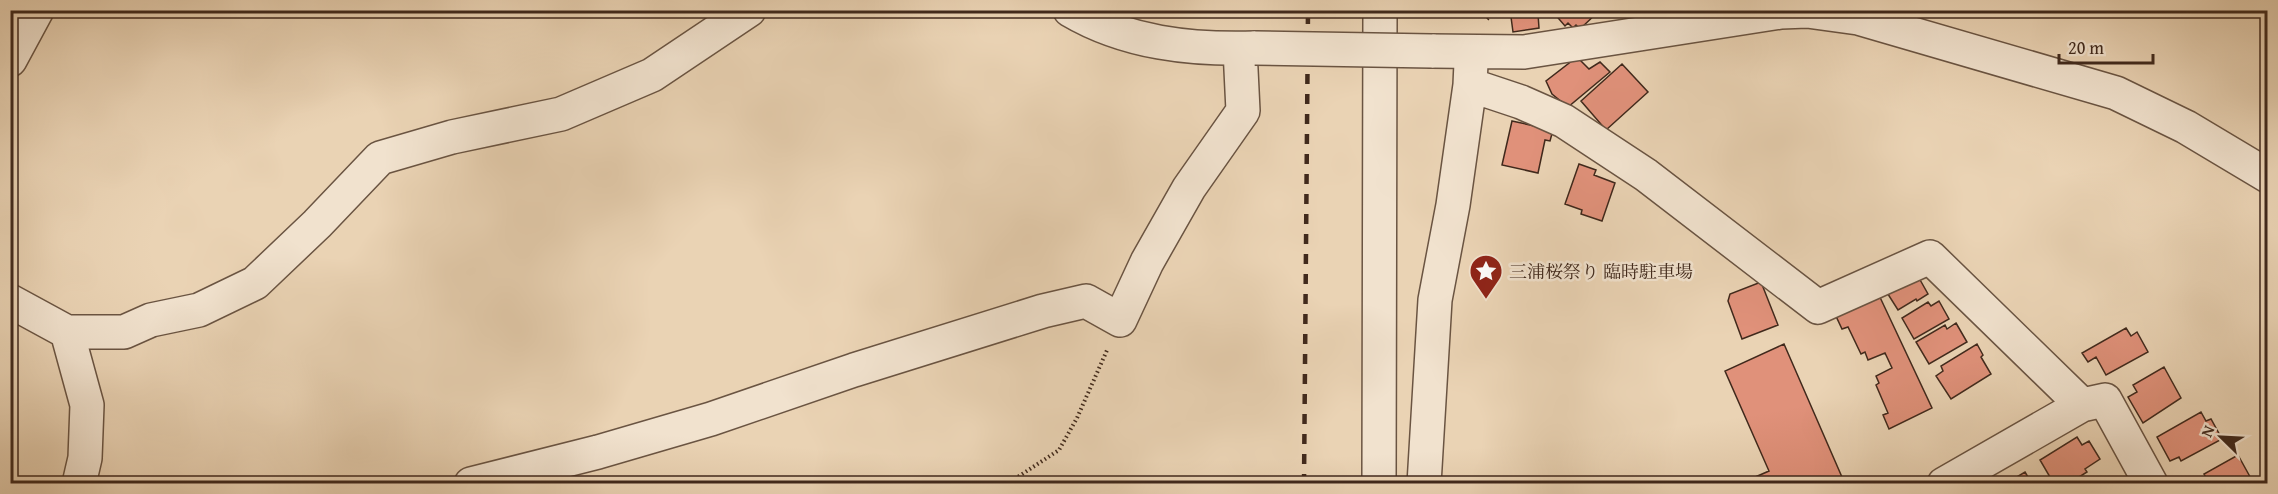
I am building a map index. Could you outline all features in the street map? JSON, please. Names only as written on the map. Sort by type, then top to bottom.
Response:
[{"type":"street","points":[[10,60],[38,10]]},
{"type":"street","points":[[10,301],[67,332],[124,332],[151,320],[199,310],[255,283],[317,224],[380,158],[452,136],[561,114],[651,75],[749,10]]},
{"type":"street","points":[[1070,10],[1120,33],[1182,47],[1471,52],[1524,52],[1781,12],[1834,14],[1858,18],[2116,93],[2178,123],[2268,176]]},
{"type":"street","points":[[1128,10],[1182,47]]},
{"type":"street","points":[[1379,483],[1380,10]]},
{"type":"street","points":[[471,483],[598,452],[711,419],[854,370],[1043,311],[1086,301],[1120,320],[1147,262],[1189,188],[1244,111],[1248,49]]},
{"type":"street","points":[[1424,483],[1435,300],[1453,205],[1470,85],[1471,52]]},
{"type":"street","points":[[1470,85],[1521,102],[1564,121],[1646,175],[1818,307],[1930,256],[2082,405]]},
{"type":"street","points":[[67,332],[87,405],[85,458],[79,483]]},
{"type":"street","points":[[1944,483],[2082,405],[2105,400],[2151,483]]},
{"type":"path","points":[[1007,483],[1059,450],[1077,418],[1120,320]]},
{"type":"building","points":[[1555,10],[1600,10],[1580,29],[1576,25],[1573,28],[1568,23],[1565,26],[1553,12]]},
{"type":"building","points":[[1538,14],[1539,28],[1513,32],[1511,17]]},
{"type":"building","points":[[1577,57],[1589,69],[1600,62],[1610,72],[1568,107],[1552,94],[1546,81]]},
{"type":"building","points":[[1622,64],[1648,92],[1606,130],[1581,101]]},
{"type":"building","points":[[1512,121],[1553,130],[1550,141],[1545,140],[1538,173],[1502,165]]},
{"type":"building","points":[[1579,164],[1596,170],[1594,175],[1615,183],[1602,221],[1581,214],[1582,210],[1565,204]]},
{"type":"building","points":[[1919,278],[1928,294],[1898,310],[1886,291]]},
{"type":"building","points":[[1761,282],[1778,325],[1742,339],[1728,301],[1730,294]]},
{"type":"building","points":[[1878,293],[1932,408],[1889,429],[1883,415],[1888,413],[1876,385],[1879,383],[1876,376],[1892,368],[1885,353],[1868,360],[1865,352],[1861,354],[1848,327],[1842,329],[1835,314]]},
{"type":"building","points":[[1939,301],[1949,319],[1914,339],[1902,318],[1928,302],[1931,306]]},
{"type":"building","points":[[1956,323],[1967,342],[1929,364],[1916,342],[1945,325],[1947,329]]},
{"type":"building","points":[[2126,328],[2131,336],[2137,332],[2148,352],[2106,375],[2096,357],[2088,362],[2082,353]]},
{"type":"building","points":[[1784,344],[1845,484],[1747,484],[1746,481],[1769,471],[1725,371]]},
{"type":"building","points":[[1977,344],[1983,355],[1981,357],[1991,374],[1951,399],[1936,376],[1943,371],[1941,366]]},
{"type":"building","points":[[2164,367],[2181,398],[2143,423],[2128,397],[2137,392],[2133,385]]},
{"type":"building","points":[[2201,412],[2206,421],[2211,419],[2222,439],[2181,461],[2179,457],[2170,461],[2157,437]]},
{"type":"building","points":[[2077,437],[2082,445],[2089,441],[2100,459],[2085,469],[2087,472],[2068,484],[2054,484],[2040,460]]},
{"type":"building","points":[[2238,455],[2254,484],[2204,484],[2208,481],[2204,474]]},
{"type":"building","points":[[2025,472],[2032,484],[2005,484]]},
{"type":"building","points":[[2111,478],[2114,484],[2101,484]]},
{"type":"railway","points":[[1304,484],[1308,10]]},
{"type":"place","name":"三浦桜祭り 臨時駐車場","points":[[1486,300]]}]
